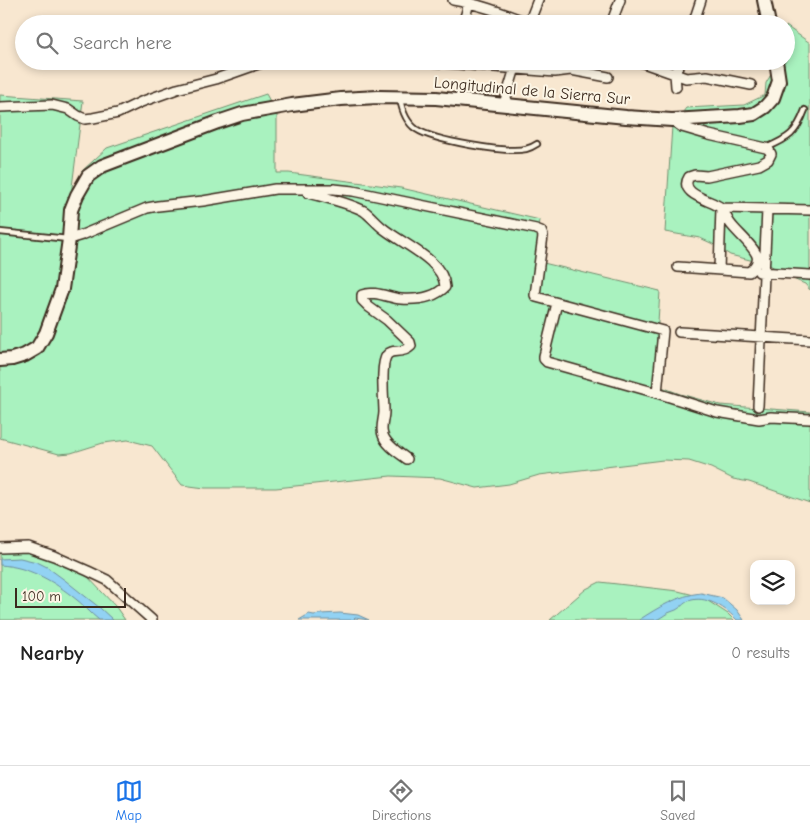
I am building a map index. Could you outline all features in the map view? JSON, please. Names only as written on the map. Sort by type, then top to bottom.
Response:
[{"type":"main road","points":[[764,0],[766,15]]},
{"type":"main road","name":"Longitudinal de la Sierra Sur","points":[[0,360],[25,355],[37,348],[46,333],[62,289],[72,210],[76,195],[88,176],[102,166],[218,122],[242,114],[292,105],[378,97],[436,98],[672,120],[740,116],[754,114],[765,107],[773,98],[779,82],[777,70]]},
{"type":"street","points":[[533,15],[538,0]]},
{"type":"street","points":[[614,15],[620,0]]},
{"type":"street","points":[[696,15],[701,0]]},
{"type":"street","points":[[463,15],[461,1],[487,7],[508,15]]},
{"type":"street","points":[[0,107],[52,105],[68,109],[85,119],[93,118],[118,112],[177,89],[242,70]]},
{"type":"street","points":[[504,104],[514,70]]},
{"type":"street","points":[[535,70],[555,72],[571,70],[608,77]]},
{"type":"street","points":[[664,70],[690,78],[713,76],[751,85]]},
{"type":"street","points":[[676,87],[677,70]]},
{"type":"street","points":[[672,120],[682,127],[769,150],[770,156],[768,160],[759,165],[707,176],[695,175],[689,177],[686,181],[691,193],[722,208],[810,210]]},
{"type":"street","points":[[69,239],[147,208],[204,202],[275,189],[334,189],[353,191],[536,229],[541,231],[543,236],[536,297],[663,331],[657,393]]},
{"type":"street","points":[[296,189],[364,211],[385,230],[430,262],[440,272],[444,280],[444,286],[440,292],[415,299],[400,299],[374,294],[362,296],[362,300],[388,320],[410,342],[411,346],[407,350],[390,352],[386,356],[383,379],[383,437],[397,452],[407,459]]},
{"type":"street","points":[[719,270],[722,208]]},
{"type":"street","points":[[722,208],[730,223],[758,257],[757,263],[749,272]]},
{"type":"street","points":[[758,406],[767,210]]},
{"type":"street","points":[[678,267],[810,275]]},
{"type":"street","points":[[557,303],[544,356],[547,362],[717,412],[759,419],[771,417],[810,419]]},
{"type":"street","points":[[679,332],[810,340]]},
{"type":"street","points":[[0,548],[28,547],[88,571],[107,580],[152,620]]},
{"type":"lane","points":[[400,97],[402,108],[408,120],[416,129],[442,140],[511,150],[527,149],[537,144]]},
{"type":"lane","points":[[766,148],[793,134],[805,110]]},
{"type":"lane","points":[[0,232],[69,239]]},
{"type":"green space","points":[[795,32],[810,43],[810,290],[805,284],[788,277],[770,265],[730,255],[700,238],[665,232],[672,126],[686,108],[744,105],[765,95],[766,83],[774,70],[795,70]]},
{"type":"green space","points":[[266,94],[277,114],[277,173],[401,188],[540,220],[535,261],[660,291],[654,384],[680,394],[720,405],[810,412],[810,503],[749,482],[733,479],[711,468],[689,461],[663,460],[539,475],[509,484],[477,488],[440,478],[391,476],[276,488],[205,488],[182,485],[152,446],[128,440],[103,443],[71,453],[59,454],[0,438],[0,95],[83,101],[72,187],[73,200],[82,171],[107,148]]},
{"type":"green space","points":[[23,549],[56,560],[87,576],[116,607],[125,620],[0,620],[0,550]]},
{"type":"green space","points":[[600,582],[678,591],[702,597],[734,620],[550,620],[586,589]]},
{"type":"water","points":[[20,558],[37,562],[47,567],[113,620],[99,620],[72,596],[38,575],[20,568],[0,565],[0,559]]},
{"type":"water","points":[[701,593],[723,598],[737,610],[744,620],[737,620],[717,604],[698,599],[687,602],[676,610],[655,620],[639,620],[676,599]]},
{"type":"water","points":[[340,613],[358,615],[369,620],[355,618],[353,620],[299,620],[309,614]]}]
